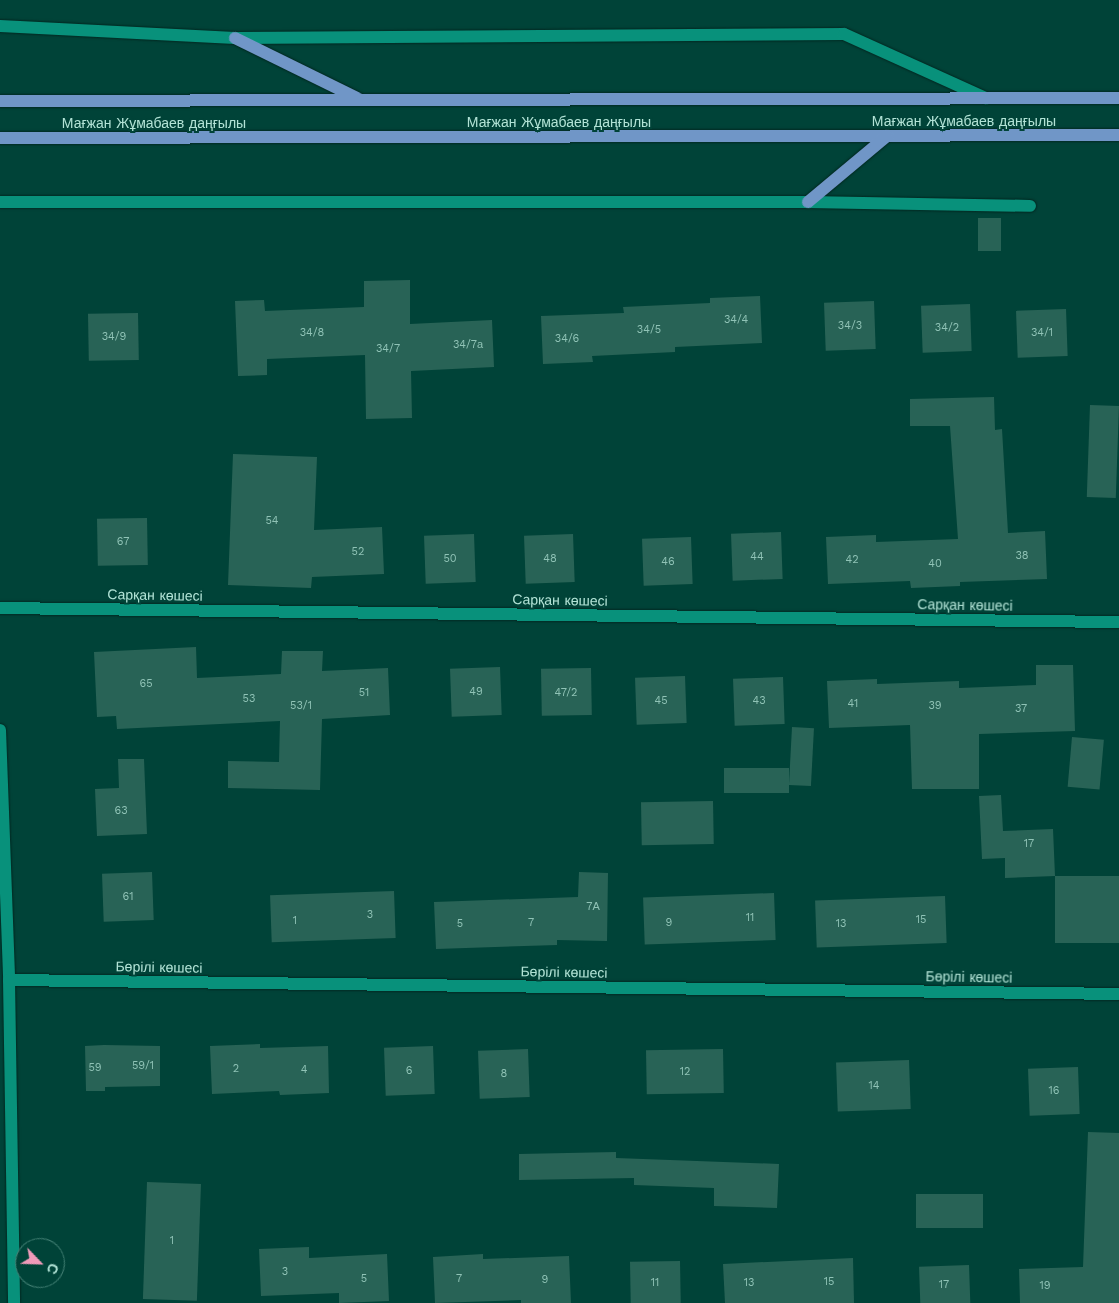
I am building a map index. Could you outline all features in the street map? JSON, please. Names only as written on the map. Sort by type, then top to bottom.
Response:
[{"type":"main road","points":[[235,38],[359,100]]},
{"type":"main road","name":"Мағжан Жұмабаев даңғылы","points":[[0,101],[1119,98]]},
{"type":"main road","name":"Мағжан Жұмабаев даңғылы","points":[[0,138],[1119,135]]},
{"type":"main road","points":[[808,202],[887,136]]},
{"type":"street","points":[[0,26],[235,38],[844,34],[986,98]]},
{"type":"street","points":[[0,202],[808,202],[1030,206]]},
{"type":"street","name":"Сарқан көшесі","points":[[0,608],[1119,622]]},
{"type":"street","points":[[0,730],[9,980],[14,1303]]},
{"type":"street","name":"Бөрілі көшесі","points":[[9,980],[1119,994]]},
{"type":"building","points":[[978,218],[1001,218],[1001,251],[978,251]]},
{"type":"building","points":[[410,280],[410,324],[492,320],[494,367],[411,371],[412,418],[366,419],[365,355],[267,359],[267,375],[238,376],[235,301],[264,300],[265,311],[364,307],[364,281]]},
{"type":"building","points":[[760,296],[762,343],[675,347],[675,352],[592,356],[593,362],[543,364],[541,316],[624,313],[623,307],[710,303],[710,298]]},
{"type":"building","points":[[874,301],[876,349],[826,351],[824,303]]},
{"type":"building","points":[[970,304],[972,351],[923,353],[921,306]]},
{"type":"building","points":[[1066,309],[1068,356],[1018,358],[1016,311]]},
{"type":"building","points":[[138,313],[139,360],[89,361],[88,314]]},
{"type":"building","points":[[994,397],[995,430],[1002,429],[1008,533],[1045,531],[1047,579],[960,582],[960,586],[911,588],[910,581],[828,584],[826,537],[876,535],[876,542],[958,539],[950,426],[910,426],[910,399]]},
{"type":"building","points":[[1090,405],[1119,406],[1116,498],[1087,497]]},
{"type":"building","points":[[233,454],[317,457],[314,530],[382,527],[384,574],[312,577],[311,588],[228,585]]},
{"type":"building","points":[[147,518],[148,565],[98,566],[97,519]]},
{"type":"building","points":[[781,532],[783,579],[733,581],[731,534]]},
{"type":"building","points":[[474,534],[476,582],[426,584],[424,536]]},
{"type":"building","points":[[573,534],[575,582],[526,584],[524,536]]},
{"type":"building","points":[[691,537],[693,584],[644,586],[642,539]]},
{"type":"building","points":[[196,647],[197,678],[281,674],[282,651],[323,651],[322,671],[388,668],[390,715],[322,719],[320,790],[228,788],[228,761],[279,762],[280,721],[117,729],[116,716],[97,717],[94,652]]},
{"type":"building","points":[[1036,665],[1073,665],[1075,731],[979,734],[979,789],[912,789],[910,725],[829,728],[827,681],[877,679],[877,684],[959,681],[959,688],[1036,685]]},
{"type":"building","points":[[500,667],[502,715],[452,717],[450,669]]},
{"type":"building","points":[[591,668],[592,715],[542,716],[541,669]]},
{"type":"building","points":[[685,676],[687,723],[637,725],[635,678]]},
{"type":"building","points":[[783,677],[785,724],[735,726],[733,679]]},
{"type":"building","points":[[792,727],[814,728],[811,786],[789,785]]},
{"type":"building","points":[[1072,737],[1104,740],[1100,790],[1068,787]]},
{"type":"building","points":[[118,759],[144,759],[147,834],[97,836],[95,789],[119,788]]},
{"type":"building","points":[[724,768],[789,768],[789,793],[724,793]]},
{"type":"building","points":[[1001,795],[1003,831],[1053,829],[1055,876],[1005,878],[1005,858],[982,859],[979,796]]},
{"type":"building","points":[[713,801],[714,844],[642,845],[641,802]]},
{"type":"building","points":[[152,872],[154,920],[104,922],[102,874]]},
{"type":"building","points":[[579,872],[608,873],[607,941],[557,940],[557,945],[436,949],[434,902],[578,897]]},
{"type":"building","points":[[1055,876],[1119,876],[1119,943],[1055,943]]},
{"type":"building","points":[[394,891],[396,938],[272,942],[270,895]]},
{"type":"building","points":[[774,893],[776,940],[645,945],[643,898]]},
{"type":"building","points":[[945,896],[947,943],[817,948],[815,901]]},
{"type":"building","points":[[260,1044],[260,1048],[328,1046],[329,1093],[280,1095],[279,1091],[212,1094],[210,1046]]},
{"type":"building","points":[[85,1046],[160,1046],[160,1086],[105,1087],[105,1091],[86,1091]]},
{"type":"building","points":[[433,1046],[435,1094],[386,1096],[384,1048]]},
{"type":"building","points":[[528,1049],[530,1097],[480,1099],[478,1051]]},
{"type":"building","points":[[723,1049],[724,1093],[647,1094],[646,1050]]},
{"type":"building","points":[[909,1060],[911,1109],[838,1112],[836,1063]]},
{"type":"building","points":[[1078,1067],[1080,1114],[1030,1116],[1028,1069]]},
{"type":"building","points":[[1088,1132],[1119,1133],[1119,1303],[1020,1303],[1019,1269],[1083,1267]]},
{"type":"building","points":[[616,1152],[616,1158],[779,1164],[777,1208],[714,1206],[714,1188],[634,1185],[634,1178],[519,1180],[519,1154]]},
{"type":"building","points":[[147,1182],[201,1184],[197,1301],[143,1299]]},
{"type":"building","points":[[916,1194],[983,1194],[983,1228],[916,1228]]},
{"type":"building","points":[[309,1247],[309,1258],[387,1254],[389,1301],[339,1303],[339,1293],[261,1296],[259,1249]]},
{"type":"building","points":[[483,1254],[483,1259],[569,1256],[571,1303],[521,1303],[521,1300],[435,1303],[433,1257]]},
{"type":"building","points":[[853,1258],[854,1303],[725,1303],[723,1264]]},
{"type":"building","points":[[680,1261],[681,1303],[631,1303],[630,1262]]},
{"type":"building","points":[[969,1265],[970,1303],[920,1303],[919,1267]]}]
